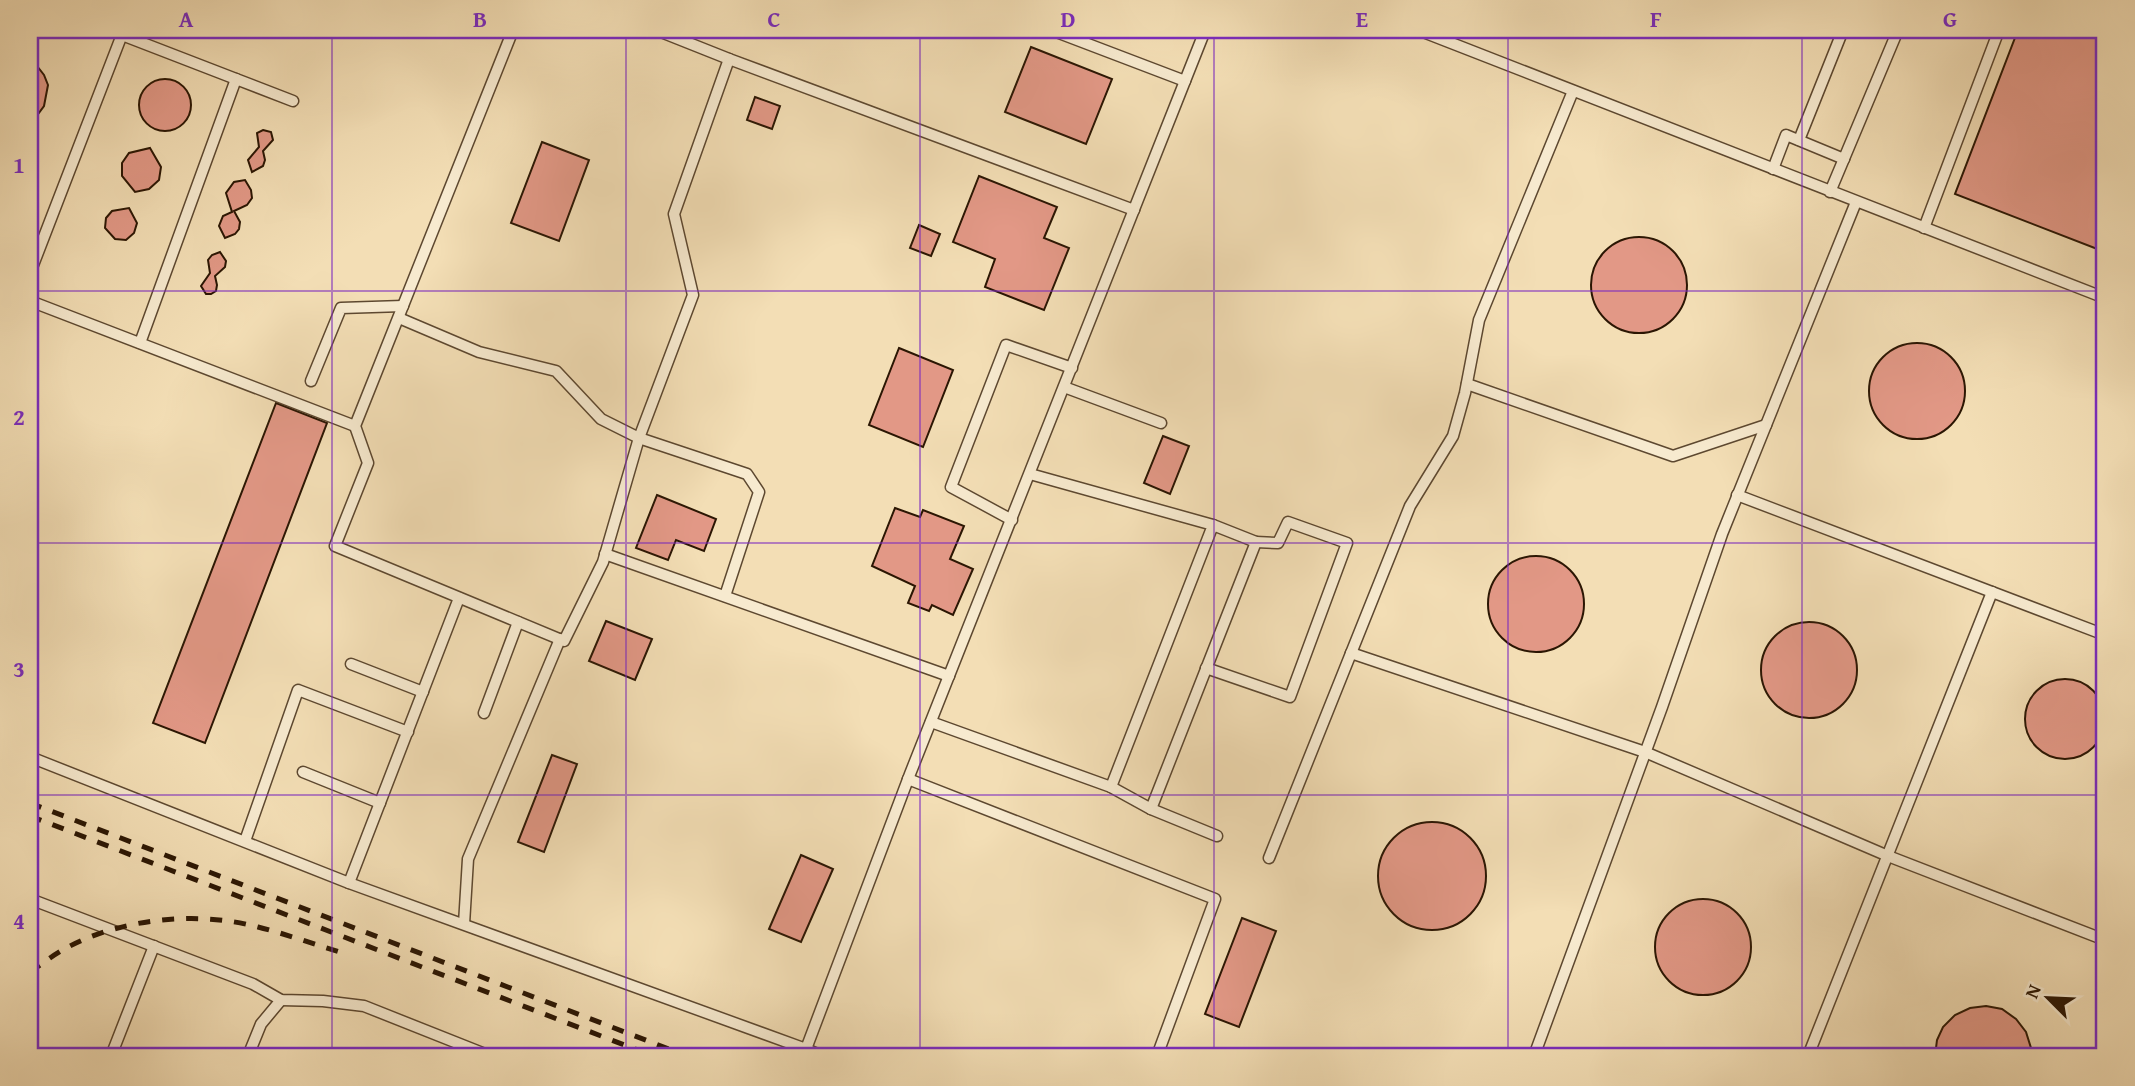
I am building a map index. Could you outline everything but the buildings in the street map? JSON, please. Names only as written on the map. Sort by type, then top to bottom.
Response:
[{"type":"lane","points":[[513,30],[355,426],[368,463],[335,546],[564,641],[605,554],[639,438],[694,295],[674,214],[729,60]]},
{"type":"lane","points":[[656,30],[729,60],[1134,210]]},
{"type":"lane","points":[[1051,30],[1185,81]]},
{"type":"lane","points":[[1418,30],[2105,298]]},
{"type":"lane","points":[[1799,140],[1843,30]]},
{"type":"lane","points":[[1830,192],[1898,30]]},
{"type":"lane","points":[[1924,228],[1999,30]]},
{"type":"lane","points":[[806,1049],[908,779],[1206,31]]},
{"type":"lane","points":[[30,273],[123,32],[293,102]]},
{"type":"lane","points":[[140,343],[236,79]]},
{"type":"lane","points":[[1269,858],[1410,506],[1453,436],[1479,320],[1573,91]]},
{"type":"lane","points":[[1773,169],[1786,135],[1844,159]]},
{"type":"lane","points":[[1549,1056],[1535,1054],[1737,495],[1856,202]]},
{"type":"lane","points":[[30,301],[355,426]]},
{"type":"lane","points":[[311,381],[341,308],[403,306]]},
{"type":"lane","points":[[399,318],[479,352],[556,370],[601,419],[639,438],[747,474],[759,492],[725,596]]},
{"type":"lane","points":[[1012,520],[951,487],[1006,345],[1072,368]]},
{"type":"lane","points":[[1466,384],[1673,456],[1766,425]]},
{"type":"lane","points":[[1064,387],[1161,423]]},
{"type":"lane","points":[[1030,474],[1213,525],[1256,542],[1278,543],[1289,522],[1347,543],[1290,697],[1206,668]]},
{"type":"lane","points":[[1737,495],[2105,635]]},
{"type":"lane","points":[[1111,787],[1213,525]]},
{"type":"lane","points":[[1151,809],[1256,542]]},
{"type":"lane","points":[[605,554],[949,676]]},
{"type":"lane","points":[[1808,1056],[1992,592]]},
{"type":"lane","points":[[349,883],[459,597]]},
{"type":"lane","points":[[484,713],[518,622]]},
{"type":"lane","points":[[464,925],[468,859],[560,639]]},
{"type":"lane","points":[[1351,653],[1645,752],[1888,856],[2105,940]]},
{"type":"lane","points":[[351,664],[423,692]]},
{"type":"lane","points":[[245,841],[298,690],[408,732]]},
{"type":"lane","points":[[931,722],[1111,787],[1151,809],[1217,836]]},
{"type":"lane","points":[[30,757],[349,883],[822,1056]]},
{"type":"lane","points":[[303,772],[380,803]]},
{"type":"lane","points":[[908,779],[1216,899],[1157,1056]]},
{"type":"lane","points":[[30,899],[253,984],[281,1000],[323,1000],[364,1006],[490,1056]]},
{"type":"lane","points":[[111,1056],[154,947]]},
{"type":"lane","points":[[248,1056],[261,1024],[281,1000]]},
{"type":"lane","points":[[792,1056],[796,1045]]},
{"type":"lane","points":[[30,1054],[36,1056]]},
{"type":"railway","points":[[30,803],[687,1056]]},
{"type":"railway","points":[[30,816],[653,1056]]},
{"type":"railway","points":[[30,972],[91,936],[138,923],[162,920],[211,919],[235,922],[340,952]]}]
